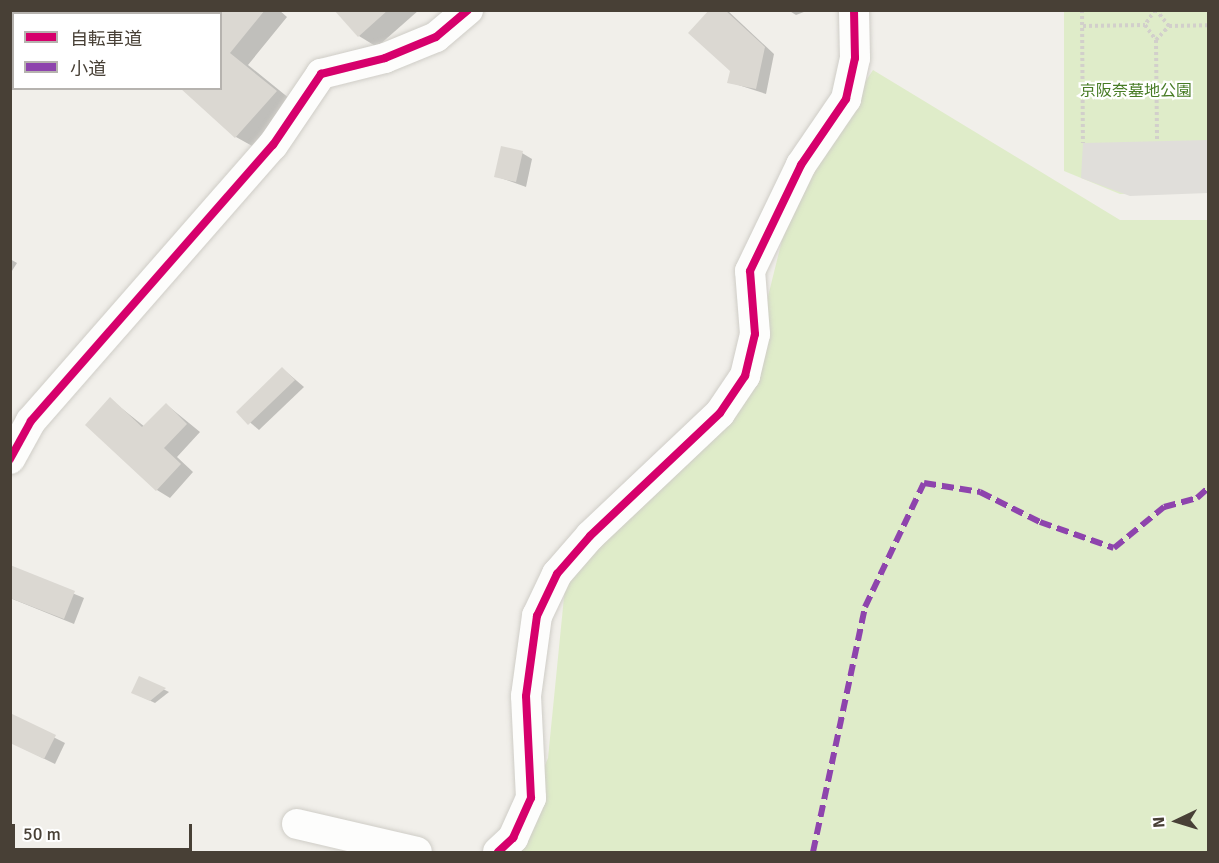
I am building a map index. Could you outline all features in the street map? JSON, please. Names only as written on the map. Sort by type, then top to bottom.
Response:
[{"type":"street","points":[[10,459],[31,421],[273,145],[321,74],[385,58],[436,37],[468,10]]},
{"type":"street","points":[[498,852],[513,838],[531,798],[526,696],[537,616],[557,574],[590,536],[720,413],[745,376],[754,334],[750,271],[801,165],[846,99],[855,58],[854,10]]},
{"type":"street","points":[[297,824],[417,852]]},
{"type":"path","points":[[1082,10],[1083,143]]},
{"type":"path","points":[[1145,25],[1156,10],[1169,26]]},
{"type":"path","points":[[1082,26],[1145,25]]},
{"type":"path","points":[[1145,25],[1156,40],[1157,141]]},
{"type":"path","points":[[1156,40],[1169,26],[1209,25]]},
{"type":"green space","name":"京阪奈墓地公園","points":[[1064,11],[1208,11],[1208,192],[1120,194],[1064,171]]},
{"type":"green space","points":[[873,70],[1120,220],[1208,220],[1208,852],[509,852],[548,758],[566,577],[745,389],[787,220],[831,133]]},
{"type":"shaded area","points":[[1208,140],[1208,193],[1130,196],[1081,178],[1083,143]]},
{"type":"building","points":[[220,10],[265,10],[230,53],[277,91],[235,138],[182,90],[222,90],[222,12]]},
{"type":"building","points":[[334,10],[388,10],[358,37]]},
{"type":"building","points":[[709,10],[725,10],[765,47],[756,89],[727,83],[730,71],[688,33]]},
{"type":"building","points":[[501,146],[523,151],[516,182],[494,177]]},
{"type":"building","points":[[282,367],[295,380],[248,425],[236,412]]},
{"type":"building","points":[[110,397],[142,427],[166,403],[187,424],[164,448],[181,464],[156,491],[85,425]]},
{"type":"building","points":[[10,565],[75,591],[64,619],[10,598]]},
{"type":"building","points":[[139,676],[166,688],[150,701],[131,693]]},
{"type":"building","points":[[10,713],[56,735],[44,759],[10,743]]},
{"type":"marked path","points":[[813,852],[865,607],[924,483],[980,492],[1040,522],[1114,548],[1164,507],[1197,498],[1208,488]]},
{"type":"cycle path","points":[[10,459],[31,421],[273,145],[321,74],[385,58],[436,37],[468,10]]},
{"type":"cycle path","points":[[498,852],[513,838],[531,798],[526,696],[537,616],[557,574],[590,536],[720,413],[745,376],[755,334],[750,271],[801,165],[846,99],[855,58],[854,10]]}]
